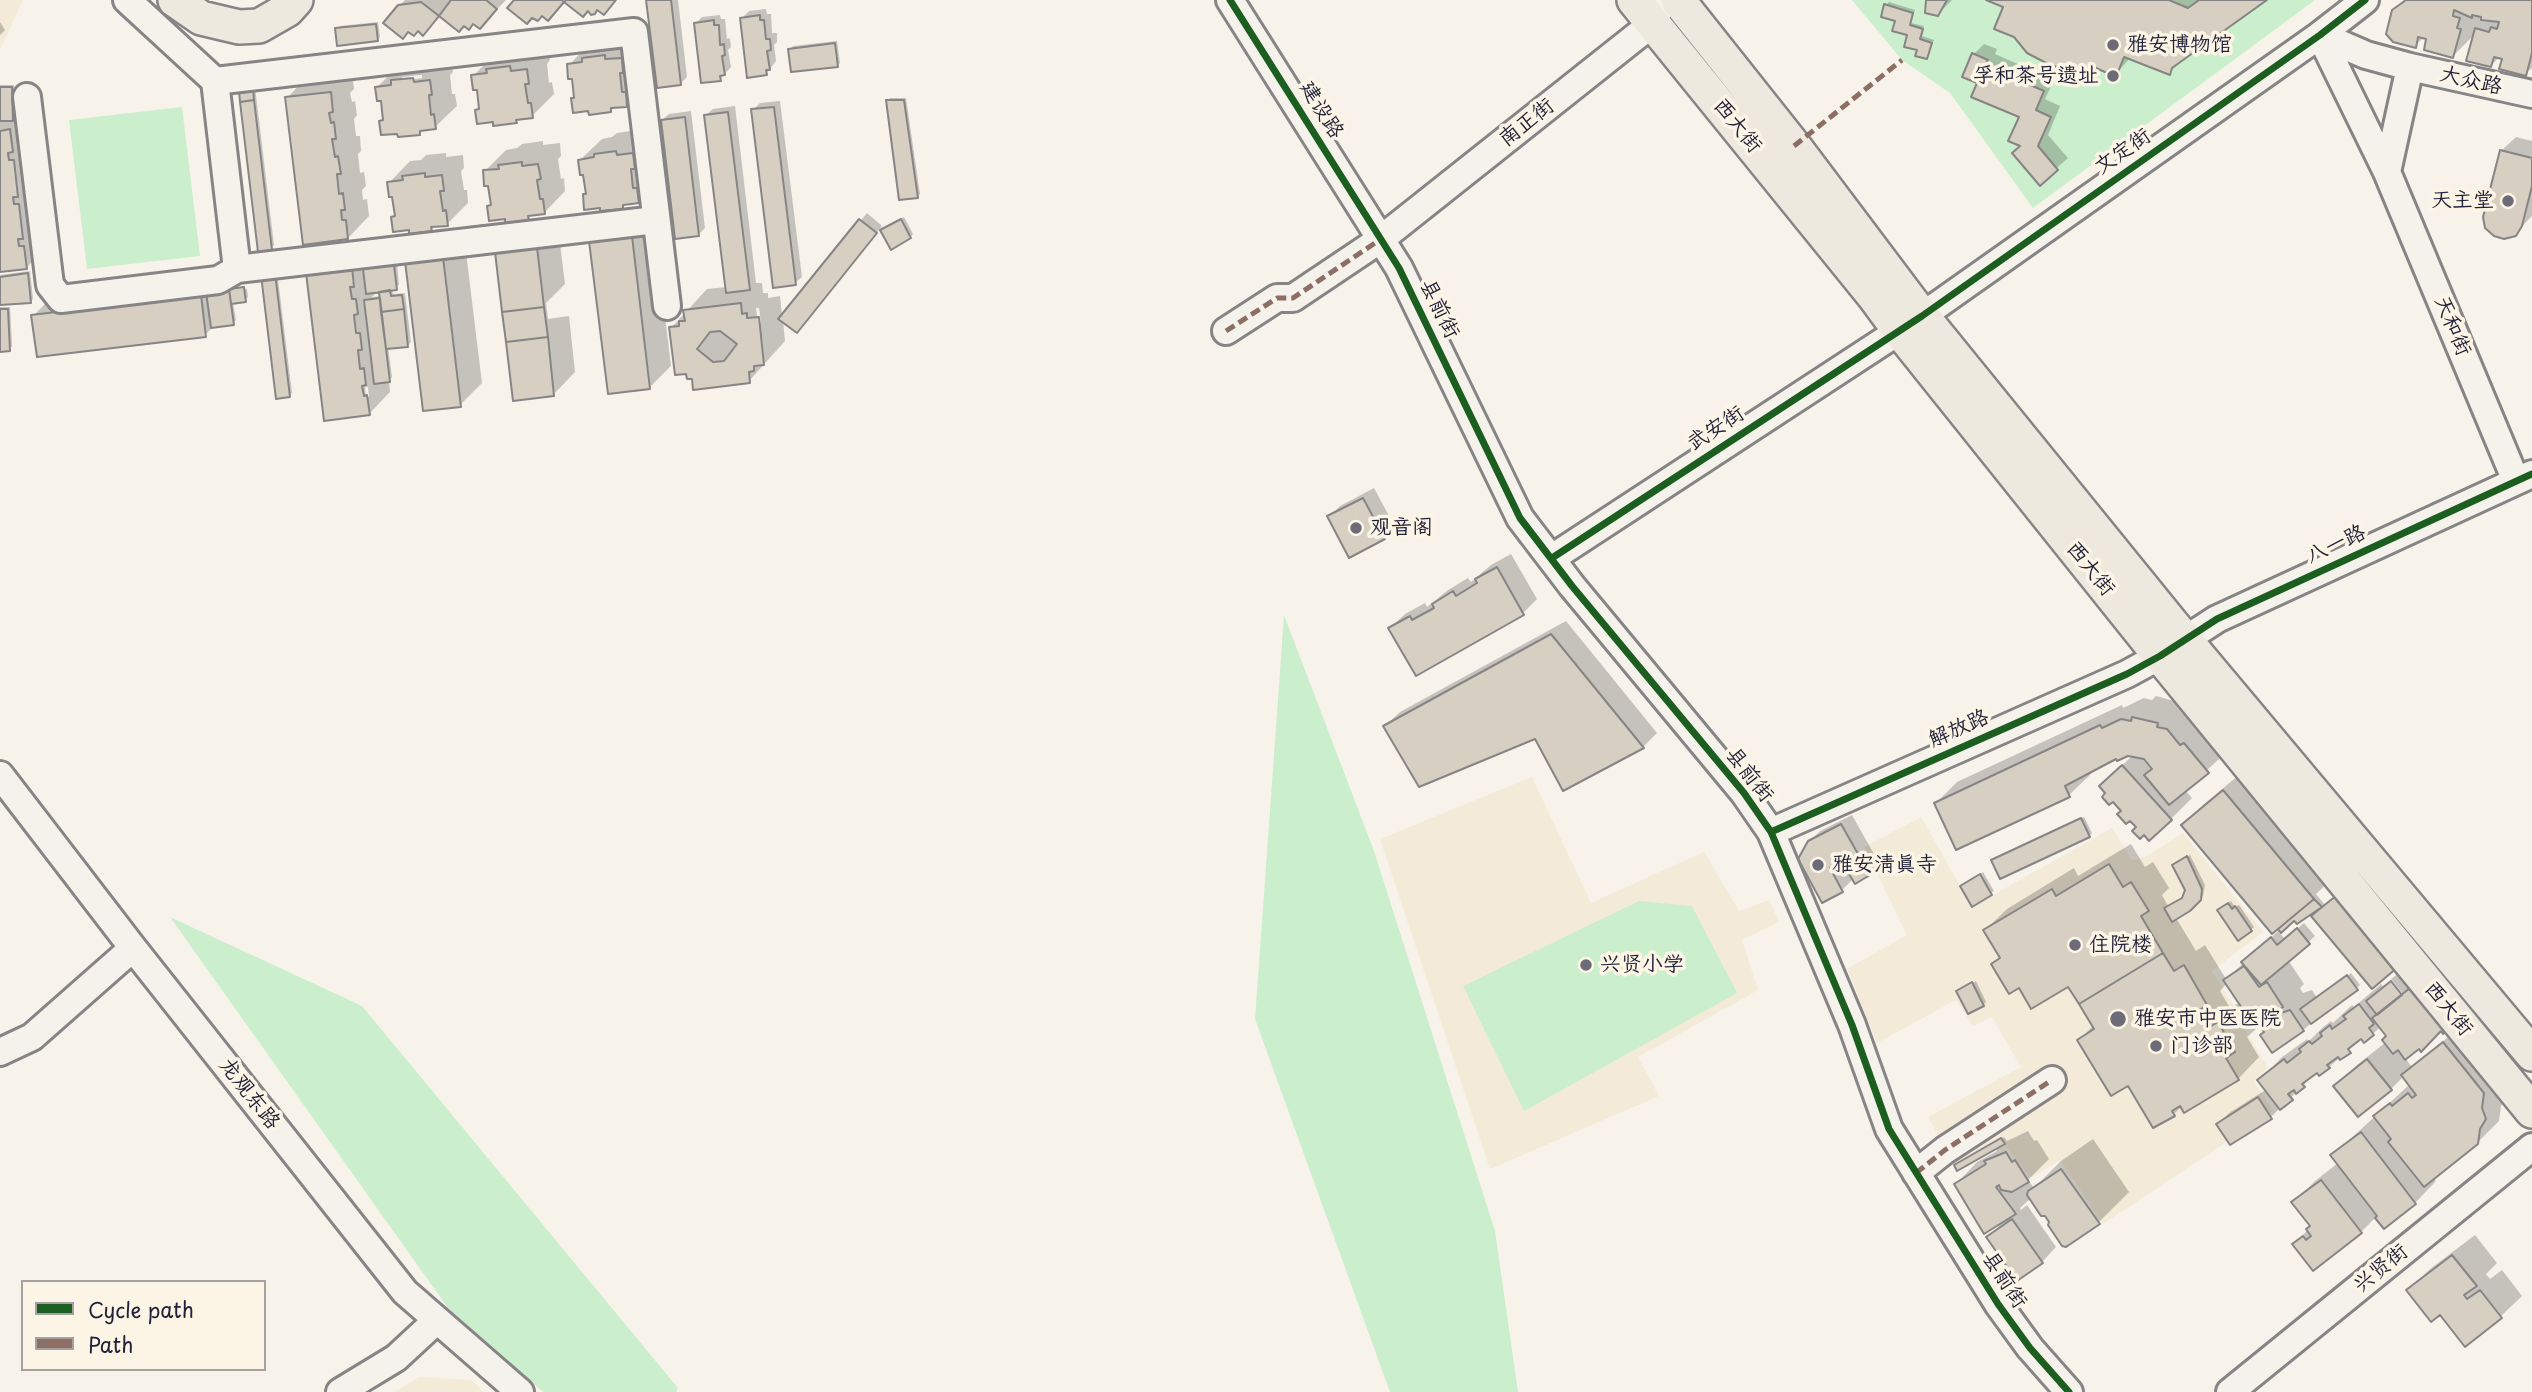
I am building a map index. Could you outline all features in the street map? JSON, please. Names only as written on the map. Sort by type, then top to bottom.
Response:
[{"type":"main road","points":[[175,0],[201,18],[239,27],[259,26],[287,10],[296,0]]},
{"type":"main road","name":"西大街","points":[[1678,0],[1794,146],[1910,323],[2172,648],[2532,1111]]},
{"type":"main road","name":"西大街","points":[[1650,8],[1874,296],[1910,323]]},
{"type":"main road","name":"西大街","points":[[2172,648],[2532,1054]]},
{"type":"street","points":[[127,0],[215,81],[237,269]]},
{"type":"street","name":"建设路","points":[[1230,0],[1381,239]]},
{"type":"street","name":"文定街","points":[[1910,323],[2320,35],[2365,0]]},
{"type":"street","name":"南正街","points":[[1226,331],[1277,298],[1293,298],[1381,239],[1650,8]]},
{"type":"street","points":[[215,81],[634,32],[667,306]]},
{"type":"street","name":"大众路","points":[[2320,35],[2366,55],[2532,94]]},
{"type":"street","name":"天和街","points":[[2320,35],[2387,172],[2524,477]]},
{"type":"street","points":[[2387,172],[2410,67]]},
{"type":"street","points":[[27,97],[50,285],[61,299],[218,280],[237,269],[656,220]]},
{"type":"street","name":"县前街","points":[[1381,239],[1399,268],[1520,518],[1572,586],[1744,793],[1771,832],[1852,1025],[1889,1129],[1998,1304],[2030,1348],[2069,1392]]},
{"type":"street","name":"武安街","points":[[1552,558],[1910,323]]},
{"type":"street","name":"八一路","points":[[2172,648],[2217,618],[2524,477]]},
{"type":"street","name":"解放路","points":[[1771,832],[2127,674],[2172,648]]},
{"type":"street","name":"龙观东路","points":[[0,775],[405,1292],[520,1392]]},
{"type":"street","points":[[0,1052],[32,1037],[133,948]]},
{"type":"street","points":[[1916,1173],[1945,1150],[2052,1080]]},
{"type":"street","name":"兴贤街","points":[[2230,1392],[2532,1147]]},
{"type":"street","points":[[340,1392],[396,1358],[437,1321]]},
{"type":"shaded area","points":[[0,0],[23,0],[0,50]]},
{"type":"shaded area","name":"兴贤小学","points":[[1532,777],[1591,903],[1704,852],[1739,911],[1769,900],[1779,922],[1742,940],[1758,990],[1638,1057],[1659,1096],[1490,1169],[1380,839]]},
{"type":"shaded area","name":"雅安市中医医院","points":[[1921,817],[1972,907],[2112,828],[2132,860],[2145,857],[2183,833],[2263,932],[2212,971],[2244,1022],[2242,1025],[2268,1068],[2254,1081],[2273,1111],[2103,1224],[2060,1160],[2031,1178],[2004,1144],[1957,1171],[1928,1117],[2021,1067],[1992,1017],[1973,1026],[1956,1000],[1877,1043],[1847,969],[1907,935],[1864,847]]},
{"type":"shaded area","points":[[419,1377],[471,1380],[484,1392],[394,1392]]},
{"type":"green space","points":[[1852,0],[2315,0],[2033,208],[1950,93],[1902,60]]},
{"type":"green space","points":[[182,107],[200,256],[87,269],[69,120]]},
{"type":"green space","points":[[1284,615],[1374,851],[1495,1231],[1518,1392],[1390,1392],[1255,1019]]},
{"type":"green space","points":[[1639,901],[1692,906],[1737,993],[1524,1111],[1463,986]]},
{"type":"green space","points":[[170,917],[362,1006],[678,1388],[676,1392],[543,1392],[448,1308]]},
{"type":"building","points":[[451,0],[486,0],[497,9],[480,29],[473,24],[469,30],[464,26],[459,32],[439,16]]},
{"type":"building","points":[[514,0],[564,2],[548,21],[542,16],[538,21],[532,18],[527,24],[507,8]]},
{"type":"building","points":[[616,0],[604,15],[597,10],[591,15],[588,11],[583,17],[564,2]]},
{"type":"building","points":[[646,0],[671,0],[681,85],[657,88]]},
{"type":"building","points":[[1926,0],[1947,0],[1938,16],[1925,13]]},
{"type":"building","name":"雅安博物馆","points":[[1986,0],[2169,0],[2188,8],[2199,0],[2267,0],[2172,68],[2170,75],[2124,57],[2116,77],[2096,68],[2074,72],[2048,64],[2027,53],[2014,37],[1994,29],[2003,7]]},
{"type":"building","points":[[2406,0],[2532,0],[2532,53],[2526,76],[2499,69],[2502,59],[2494,57],[2491,67],[2466,61],[2475,28],[2489,32],[2491,27],[2497,29],[2499,22],[2481,20],[2481,17],[2472,15],[2472,18],[2454,10],[2453,16],[2460,18],[2457,28],[2461,29],[2453,58],[2424,50],[2426,39],[2418,37],[2416,48],[2393,42],[2386,34],[2392,10]]},
{"type":"building","points":[[421,2],[439,16],[423,36],[418,31],[414,36],[408,32],[403,39],[383,23],[398,5]]},
{"type":"building","points":[[1884,4],[1913,13],[1910,25],[1923,29],[1920,39],[1932,43],[1927,59],[1915,56],[1917,50],[1904,47],[1907,35],[1892,31],[1895,21],[1881,17]]},
{"type":"building","points":[[760,15],[760,20],[764,20],[766,39],[770,39],[771,50],[767,51],[770,70],[766,70],[767,75],[747,78],[740,18]]},
{"type":"building","points":[[714,20],[714,25],[719,25],[720,45],[724,44],[725,55],[722,56],[725,75],[720,76],[721,81],[701,83],[694,23]]},
{"type":"building","points":[[376,24],[378,41],[337,46],[335,28]]},
{"type":"building","points":[[835,43],[838,67],[791,72],[788,49]]},
{"type":"building","points":[[1972,53],[1988,60],[1985,65],[2044,91],[2036,110],[2051,117],[2038,146],[2058,170],[2040,186],[2012,153],[2020,146],[2008,141],[2019,117],[1971,97],[1977,83],[1962,77]]},
{"type":"building","points":[[605,55],[605,59],[622,58],[623,73],[620,73],[627,107],[611,108],[611,112],[589,115],[588,111],[573,113],[572,79],[568,79],[567,64],[582,62],[582,58]]},
{"type":"building","points":[[510,66],[511,71],[527,69],[529,84],[525,84],[533,118],[493,126],[493,122],[477,124],[477,90],[473,90],[471,75],[487,73],[486,69]]},
{"type":"building","points":[[413,78],[414,82],[430,80],[431,115],[434,114],[436,129],[420,131],[420,135],[381,135],[381,101],[377,101],[375,87],[391,85],[391,80]]},
{"type":"building","points":[[0,87],[12,87],[13,121],[0,121]]},
{"type":"building","points":[[253,89],[254,100],[240,102],[239,91]]},
{"type":"building","points":[[331,92],[333,112],[329,113],[331,123],[334,122],[336,139],[332,139],[341,174],[337,174],[339,194],[343,193],[345,210],[341,210],[342,220],[346,220],[348,239],[303,245],[285,97]]},
{"type":"building","points":[[254,100],[272,250],[258,252],[240,102]]},
{"type":"building","points":[[886,100],[904,100],[918,198],[899,200]]},
{"type":"building","points":[[774,107],[796,285],[773,288],[751,109]]},
{"type":"building","points":[[728,112],[750,290],[726,293],[704,115]]},
{"type":"building","points":[[685,117],[699,236],[675,239],[661,120]]},
{"type":"building","points":[[10,129],[13,152],[8,153],[9,160],[14,160],[18,197],[13,197],[14,204],[19,204],[23,239],[18,239],[19,246],[24,246],[27,269],[0,272],[0,131]]},
{"type":"building","name":"天主堂","points":[[2500,150],[2532,158],[2532,186],[2522,226],[2516,236],[2504,239],[2494,236],[2485,228],[2483,217]]},
{"type":"building","points":[[616,151],[617,155],[633,153],[633,188],[637,188],[639,203],[623,205],[623,209],[584,210],[583,194],[586,194],[578,160],[594,157],[594,154]]},
{"type":"building","points":[[522,162],[522,166],[538,164],[541,179],[537,180],[545,214],[528,216],[529,220],[505,223],[505,219],[489,221],[487,206],[491,205],[488,186],[484,186],[483,170],[499,169],[498,165]]},
{"type":"building","points":[[425,173],[425,177],[442,175],[444,191],[440,191],[448,226],[431,227],[432,231],[409,234],[409,230],[393,232],[391,217],[395,216],[387,182],[403,180],[402,176]]},
{"type":"building","points":[[859,219],[877,233],[797,333],[778,319]]},
{"type":"building","points":[[901,219],[911,238],[891,250],[880,230]]},
{"type":"building","points":[[632,236],[650,389],[608,394],[589,241]]},
{"type":"building","points":[[537,247],[544,307],[502,312],[495,252]]},
{"type":"building","points":[[443,257],[461,407],[423,411],[405,261]]},
{"type":"building","points":[[394,265],[397,290],[366,294],[363,269]]},
{"type":"building","points":[[352,267],[354,287],[350,287],[352,299],[356,299],[356,333],[360,333],[362,350],[358,350],[360,369],[364,368],[366,385],[362,386],[364,396],[367,395],[370,415],[324,421],[306,273]]},
{"type":"building","points":[[28,273],[31,303],[0,305],[0,277]]},
{"type":"building","points":[[275,273],[290,397],[276,399],[261,275]]},
{"type":"building","points":[[244,287],[246,302],[231,304],[229,289]]},
{"type":"building","points":[[229,289],[234,325],[211,328],[206,292]]},
{"type":"building","points":[[390,290],[391,296],[402,295],[404,309],[381,312],[379,292]]},
{"type":"building","points":[[201,295],[206,337],[37,357],[31,315]]},
{"type":"building","points":[[380,298],[390,382],[374,384],[364,300]]},
{"type":"building","points":[[741,303],[742,314],[747,313],[747,318],[759,317],[764,365],[754,366],[754,371],[749,372],[750,383],[693,390],[692,379],[687,379],[686,374],[675,375],[669,327],[679,326],[679,321],[685,321],[683,310]],"holes":[[[720,331],[737,344],[724,361],[713,362],[697,349],[710,332]]]},
{"type":"building","points":[[544,307],[548,337],[506,342],[502,312]]},
{"type":"building","points":[[0,309],[8,309],[10,351],[0,352]]},
{"type":"building","points":[[404,309],[408,347],[386,349],[381,312]]},
{"type":"building","points":[[548,337],[554,396],[513,401],[506,342]]},
{"type":"building","name":"观音阁","points":[[1363,498],[1385,539],[1349,558],[1327,516]]},
{"type":"building","points":[[1497,567],[1524,615],[1416,676],[1388,628],[1410,616],[1412,620],[1434,608],[1432,604],[1453,591],[1456,596],[1477,583],[1475,579]]},
{"type":"building","points":[[1551,634],[1644,748],[1563,791],[1535,739],[1419,787],[1383,726]]},
{"type":"building","points":[[2132,717],[2158,723],[2157,727],[2167,729],[2180,745],[2184,743],[2209,773],[2169,805],[2144,775],[2152,769],[2144,759],[2128,756],[2117,761],[2116,759],[2065,786],[2070,797],[1956,850],[1934,803],[2100,725],[2102,728],[2121,719],[2131,721]]},
{"type":"building","points":[[2122,765],[2172,820],[2149,841],[2144,835],[2140,839],[2132,831],[2136,827],[2130,821],[2126,824],[2117,814],[2121,811],[2113,802],[2109,805],[2102,797],[2105,793],[2099,786]]},
{"type":"building","points":[[2223,790],[2314,899],[2272,934],[2181,825]]},
{"type":"building","points":[[2081,818],[2090,837],[2000,879],[1991,860]]},
{"type":"building","name":"雅安清真寺","points":[[1841,824],[1870,875],[1855,884],[1841,861],[1830,868],[1843,892],[1822,903],[1798,859],[1808,841]]},
{"type":"building","points":[[2187,856],[2202,889],[2201,900],[2190,911],[2172,922],[2164,908],[2182,898],[2185,890],[2172,865]]},
{"type":"building","name":"住院楼","points":[[2109,864],[2123,887],[2131,882],[2149,911],[2141,916],[2163,953],[2079,1004],[2068,987],[2031,1009],[2019,988],[2009,994],[1991,964],[2000,958],[1983,930],[2052,889],[2056,896]]},
{"type":"building","points":[[1980,874],[1992,895],[1972,907],[1960,886]]},
{"type":"building","points":[[2337,895],[2398,967],[2372,989],[2311,916]]},
{"type":"building","points":[[2314,899],[2322,907],[2297,924],[2294,921],[2281,933],[2278,929]]},
{"type":"building","points":[[2228,903],[2232,909],[2235,906],[2252,931],[2238,941],[2217,910]]},
{"type":"building","points":[[2297,928],[2310,944],[2261,985],[2241,962],[2271,937],[2277,945]]},
{"type":"building","name":"门诊部","points":[[2163,953],[2174,971],[2184,965],[2207,1005],[2198,1011],[2208,1028],[2218,1022],[2235,1052],[2226,1058],[2239,1080],[2184,1113],[2180,1106],[2172,1111],[2175,1116],[2153,1128],[2128,1086],[2111,1096],[2077,1040],[2094,1029],[2079,1004]]},
{"type":"building","points":[[2244,966],[2259,987],[2267,982],[2283,1007],[2279,1010],[2281,1013],[2290,1010],[2304,1031],[2272,1053],[2260,1035],[2264,1032],[2258,1024],[2254,1026],[2223,980]]},
{"type":"building","points":[[2347,975],[2358,990],[2311,1024],[2300,1009]]},
{"type":"building","points":[[2391,981],[2402,995],[2377,1015],[2366,1001]]},
{"type":"building","points":[[1972,982],[1984,1006],[1968,1014],[1956,991]]},
{"type":"building","points":[[2415,984],[2448,1030],[2443,1034],[2441,1031],[2421,1052],[2419,1049],[2405,1060],[2398,1050],[2393,1054],[2382,1040],[2386,1036],[2372,1018]]},
{"type":"building","points":[[2359,1004],[2374,1024],[2369,1028],[2374,1035],[2364,1043],[2361,1039],[2348,1049],[2351,1053],[2340,1060],[2338,1057],[2327,1065],[2330,1068],[2319,1076],[2317,1073],[2302,1084],[2305,1087],[2296,1094],[2294,1090],[2288,1094],[2293,1100],[2280,1110],[2257,1080],[2284,1059],[2287,1063],[2301,1052],[2299,1049],[2309,1041],[2312,1044],[2322,1036],[2320,1033],[2330,1025],[2332,1029],[2346,1019],[2343,1016]]},
{"type":"building","points":[[2443,1042],[2484,1093],[2482,1108],[2486,1119],[2480,1129],[2478,1144],[2424,1187],[2388,1142],[2391,1139],[2373,1116],[2408,1093],[2412,1098],[2416,1095],[2401,1075]]},
{"type":"building","points":[[2367,1059],[2392,1090],[2358,1117],[2333,1086]]},
{"type":"building","points":[[2258,1097],[2272,1119],[2230,1145],[2216,1124]]},
{"type":"building","points":[[2361,1132],[2416,1204],[2384,1229],[2330,1155]]},
{"type":"building","points":[[2001,1138],[2005,1144],[1957,1171],[1954,1165]]},
{"type":"building","points":[[2006,1152],[2012,1162],[2015,1160],[2029,1182],[2012,1192],[2001,1190],[1999,1185],[1996,1187],[2016,1214],[1984,1234],[1954,1184],[1986,1164],[1984,1161]]},
{"type":"building","points":[[2061,1169],[2100,1224],[2066,1247],[2062,1246],[2045,1216],[2041,1216],[2027,1195],[2028,1191]]},
{"type":"building","points":[[2321,1180],[2362,1233],[2313,1271],[2292,1244],[2303,1236],[2306,1240],[2311,1236],[2306,1229],[2310,1226],[2291,1202]]},
{"type":"building","points":[[2012,1219],[2043,1263],[2017,1281],[1986,1237]]},
{"type":"building","points":[[2452,1255],[2477,1286],[2464,1295],[2467,1299],[2480,1290],[2502,1318],[2465,1347],[2440,1315],[2431,1322],[2406,1290]]},
{"type":"marked path","points":[[1794,146],[1902,60]]},
{"type":"marked path","points":[[1226,331],[1277,298],[1293,298],[1381,239]]},
{"type":"marked path","points":[[1916,1173],[1945,1150],[2052,1080]]},
{"type":"cycle path","points":[[1230,0],[1399,268],[1520,518],[1572,586],[1744,793],[1771,832],[1852,1025],[1889,1129],[1998,1304],[2030,1348],[2069,1392]]},
{"type":"cycle path","points":[[1552,558],[1922,316],[2320,35],[2365,0]]},
{"type":"cycle path","points":[[1771,832],[2127,674],[2217,619],[2532,474]]},
{"type":"place","name":"雅安博物馆","points":[[2113,45]]},
{"type":"place","name":"孚和茶号遗址","points":[[2113,76]]},
{"type":"place","name":"天主堂","points":[[2508,201]]},
{"type":"place","name":"观音阁","points":[[1356,528]]},
{"type":"place","name":"雅安清真寺","points":[[1818,865]]},
{"type":"place","name":"住院楼","points":[[2075,945]]},
{"type":"place","name":"兴贤小学","points":[[1586,965]]},
{"type":"place","name":"雅安市中医医院","points":[[2118,1019]]},
{"type":"place","name":"门诊部","points":[[2156,1046]]}]
